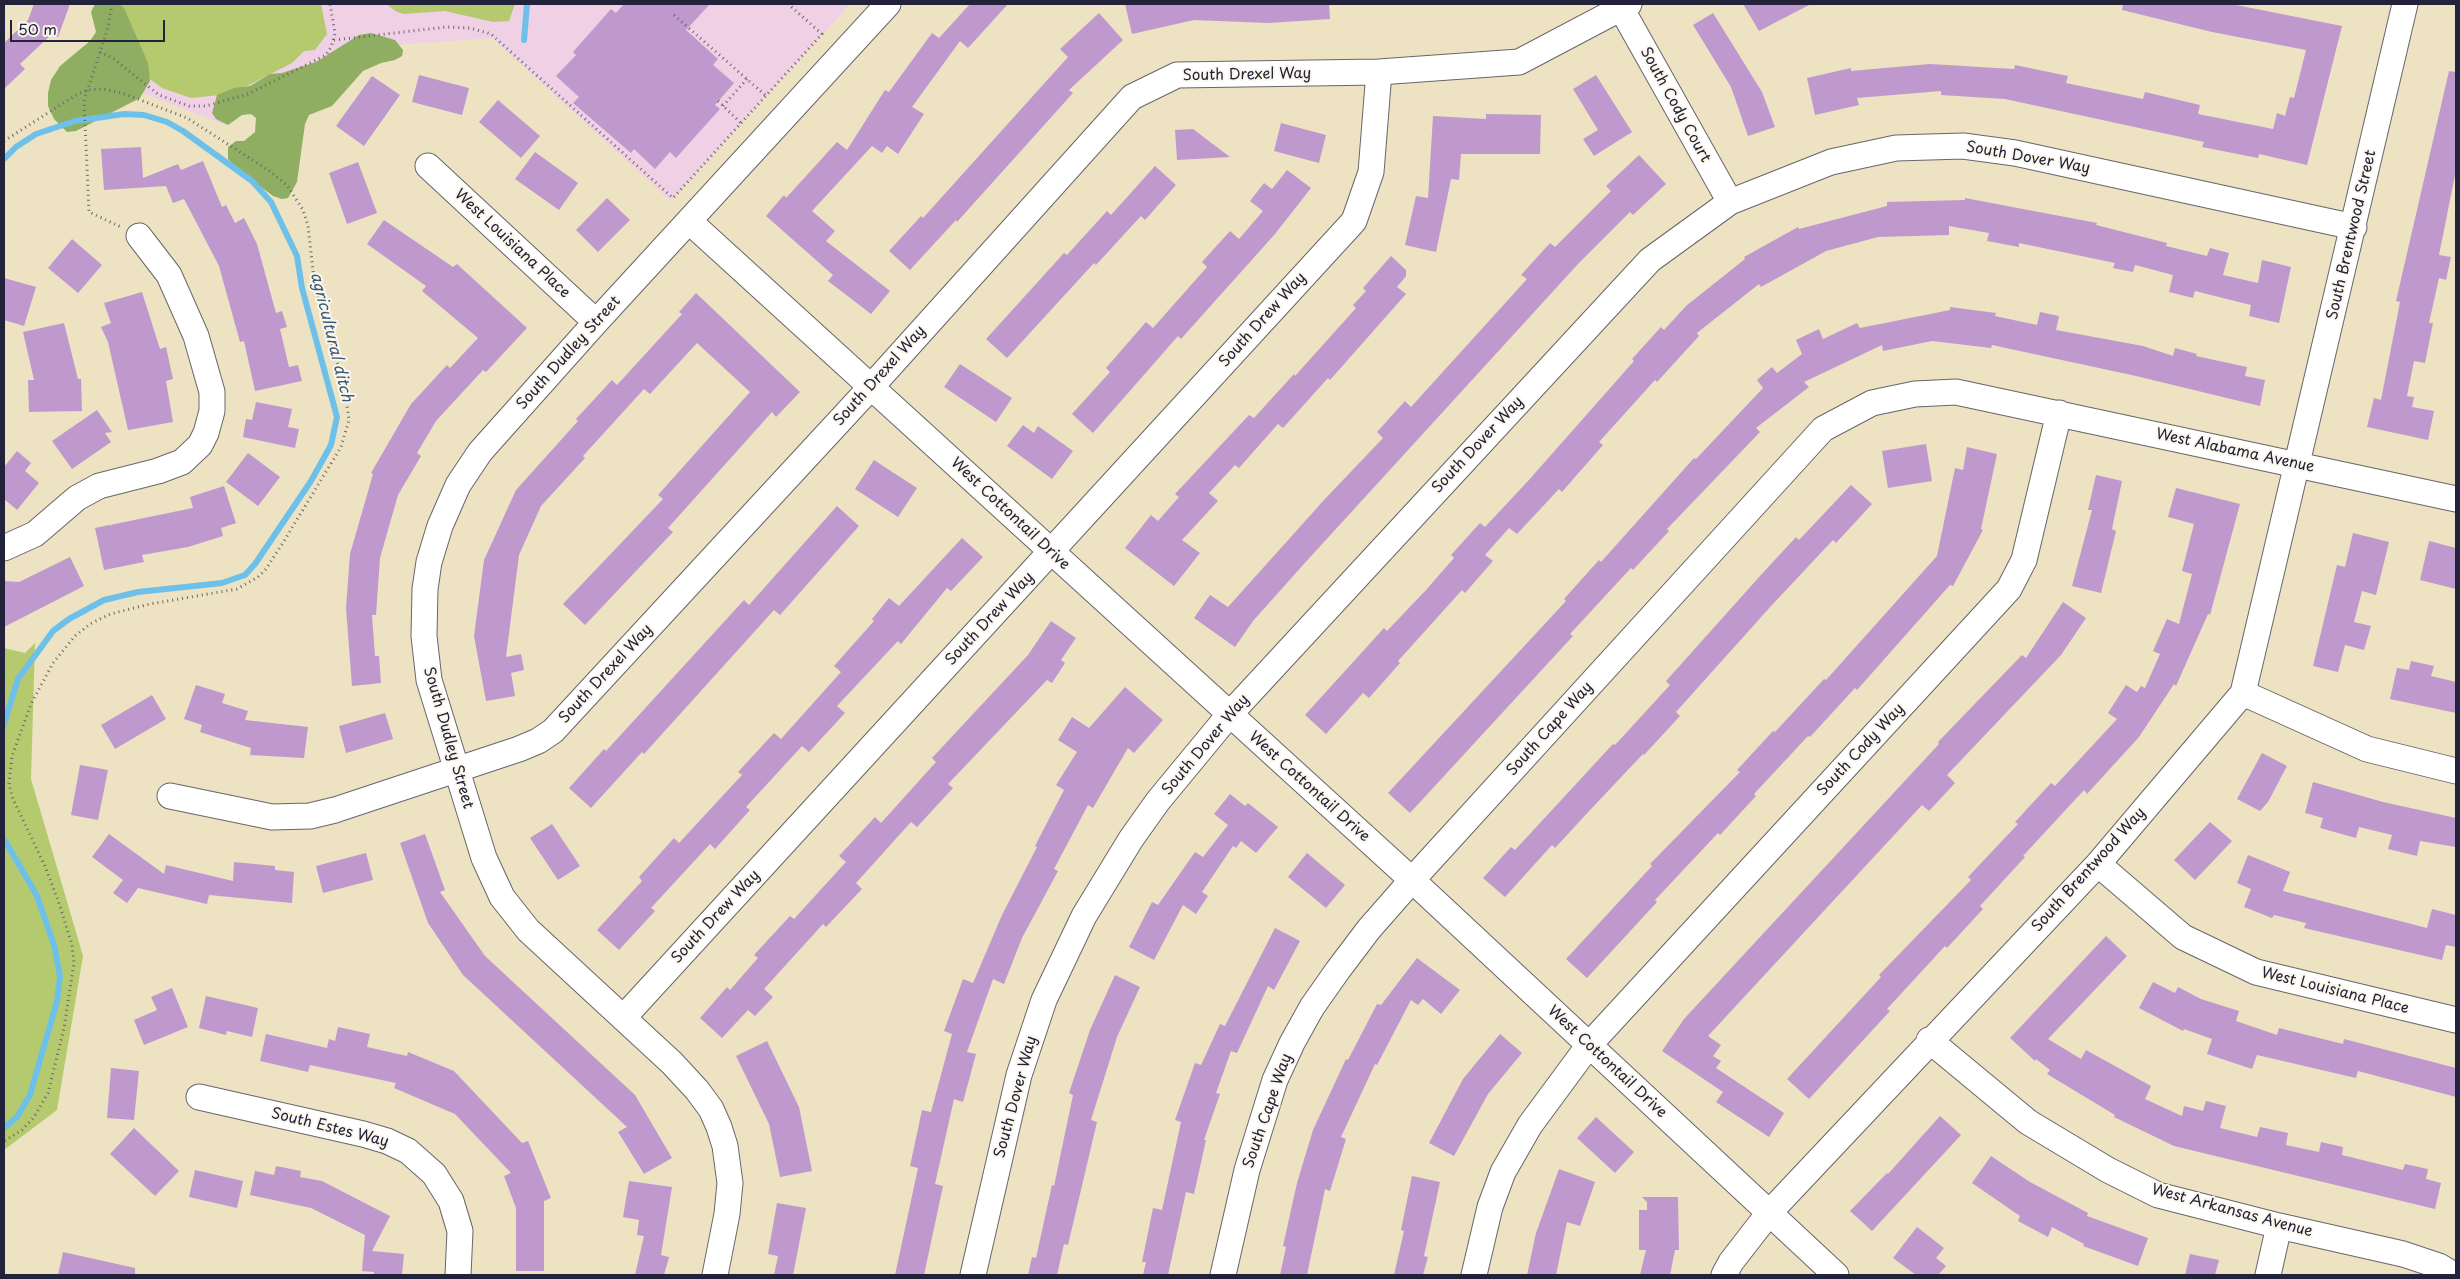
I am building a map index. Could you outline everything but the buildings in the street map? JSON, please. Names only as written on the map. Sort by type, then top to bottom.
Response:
[{"type":"street","name":"South Dudley Street","points":[[715,1275],[727,1214],[730,1183],[725,1146],[719,1127],[697,1090],[672,1063],[528,930],[502,897],[484,858],[455,770],[429,680],[424,636],[425,589],[434,542],[458,485],[480,452],[596,322],[690,222],[888,4]]},
{"type":"street","name":"South Brentwood Street","points":[[2298,465],[2405,4]]},
{"type":"street","name":"South Drexel Way","points":[[170,796],[272,817],[310,816],[335,810],[533,744],[564,721],[871,387],[1132,97],[1177,75],[1379,72],[1519,62],[1625,6]]},
{"type":"street","name":"South Cody Court","points":[[1625,6],[1730,202]]},
{"type":"street","name":"South Drew Way","points":[[623,1018],[1354,221],[1371,172],[1379,72]]},
{"type":"street","name":"South Dover Way","points":[[973,1275],[1019,1076],[1044,1000],[1084,916],[1131,839],[1158,801],[1230,714],[1650,260],[1730,202],[1831,162],[1896,148],[1963,146],[2015,153],[2354,227]]},
{"type":"street","name":"West Louisiana Place","points":[[428,166],[596,322]]},
{"type":"street","name":"West Cottontail Drive","points":[[690,222],[1412,880],[1836,1275]]},
{"type":"street","points":[[4,548],[35,534],[77,498],[98,486],[158,472],[182,462],[200,445],[206,433],[212,411],[212,392],[196,336],[169,275],[140,236]]},
{"type":"street","name":"South Cape Way","points":[[1224,1275],[1247,1170],[1275,1080],[1292,1043],[1312,1007],[1338,970],[1369,929],[1412,880],[1823,429],[1872,403],[1915,394],[1956,392],[2059,413]]},
{"type":"street","name":"West Alabama Avenue","points":[[2059,413],[2456,499]]},
{"type":"street","name":"South Cody Way","points":[[1474,1275],[1490,1207],[1503,1172],[1530,1125],[1589,1046],[2009,589],[2024,560],[2059,413]]},
{"type":"street","name":"South Brentwood Way","points":[[1724,1275],[1730,1262],[1769,1213],[1929,1040],[2098,864],[2243,693],[2298,465]]},
{"type":"street","points":[[2243,693],[2367,749],[2456,771]]},
{"type":"street","name":"West Louisiana Place","points":[[2098,864],[2183,936],[2256,972],[2456,1020]]},
{"type":"street","name":"West Arkansas Avenue","points":[[1929,1040],[2028,1122],[2108,1170],[2158,1195],[2279,1226],[2404,1254],[2439,1266],[2454,1275]]},
{"type":"street","name":"South Estes Way","points":[[199,1097],[363,1134],[387,1141],[408,1151],[434,1174],[452,1201],[460,1231],[458,1275]]},
{"type":"street","points":[[2268,1275],[2279,1226]]},
{"type":"path","points":[[112,4],[100,52],[84,102],[89,212],[140,236]]},
{"type":"path","points":[[100,52],[114,59],[159,95],[189,106],[206,106],[248,94],[326,54],[334,40],[335,33],[330,4]]},
{"type":"path","points":[[334,40],[446,27],[470,28],[491,34],[673,198],[822,34],[788,4]]},
{"type":"path","points":[[674,14],[766,95]]},
{"type":"path","points":[[723,106],[747,79]]},
{"type":"path","points":[[4,141],[23,127],[87,90],[103,89],[122,93],[186,118],[268,170],[287,185],[306,218],[314,279],[345,391],[349,420],[341,447],[284,541],[266,569],[258,577],[237,589],[150,604],[110,614],[90,624],[75,636],[53,663],[31,704],[12,756],[9,784],[24,827],[45,866],[60,906],[72,945],[74,963],[64,1028],[48,1093],[34,1117],[22,1130],[4,1141]]},
{"type":"path","points":[[718,101],[741,122]]},
{"type":"shaded area","points":[[102,4],[850,4],[671,201],[492,38],[349,48],[223,124],[101,77],[90,48],[99,26]]},
{"type":"green space","points":[[95,4],[119,4],[124,8],[148,63],[150,81],[140,98],[76,131],[67,132],[54,119],[48,106],[48,93],[51,80],[60,66],[90,41],[96,32],[91,12]]},
{"type":"green space","points":[[120,4],[321,4],[327,34],[315,50],[304,51],[292,63],[245,87],[220,95],[191,98],[162,88],[142,73]]},
{"type":"green space","points":[[386,4],[515,4],[509,21],[493,22],[445,11],[404,14],[397,12]]},
{"type":"green space","points":[[371,33],[395,40],[403,50],[402,56],[363,71],[332,106],[309,115],[305,124],[297,182],[288,198],[282,199],[273,196],[237,169],[228,159],[228,147],[236,141],[244,141],[255,132],[256,118],[251,114],[242,115],[228,125],[216,119],[212,113],[217,95],[234,88],[250,86],[270,74],[282,73],[316,62],[359,35]]},
{"type":"green space","points":[[35,643],[31,779],[83,956],[57,1110],[4,1150],[4,648],[25,653]]},
{"type":"waterway","points":[[524,40],[527,4]]},
{"type":"waterway","name":"agricultural ditch","points":[[4,159],[16,147],[36,134],[75,121],[124,114],[144,115],[167,122],[183,131],[252,181],[271,202],[297,256],[302,288],[337,417],[331,445],[311,481],[255,564],[245,575],[222,583],[138,592],[104,600],[69,619],[53,631],[18,679],[4,724]]},
{"type":"waterway","name":"agricultural ditch","points":[[4,839],[37,896],[54,945],[60,976],[57,1001],[30,1095],[17,1117],[4,1128]]}]
